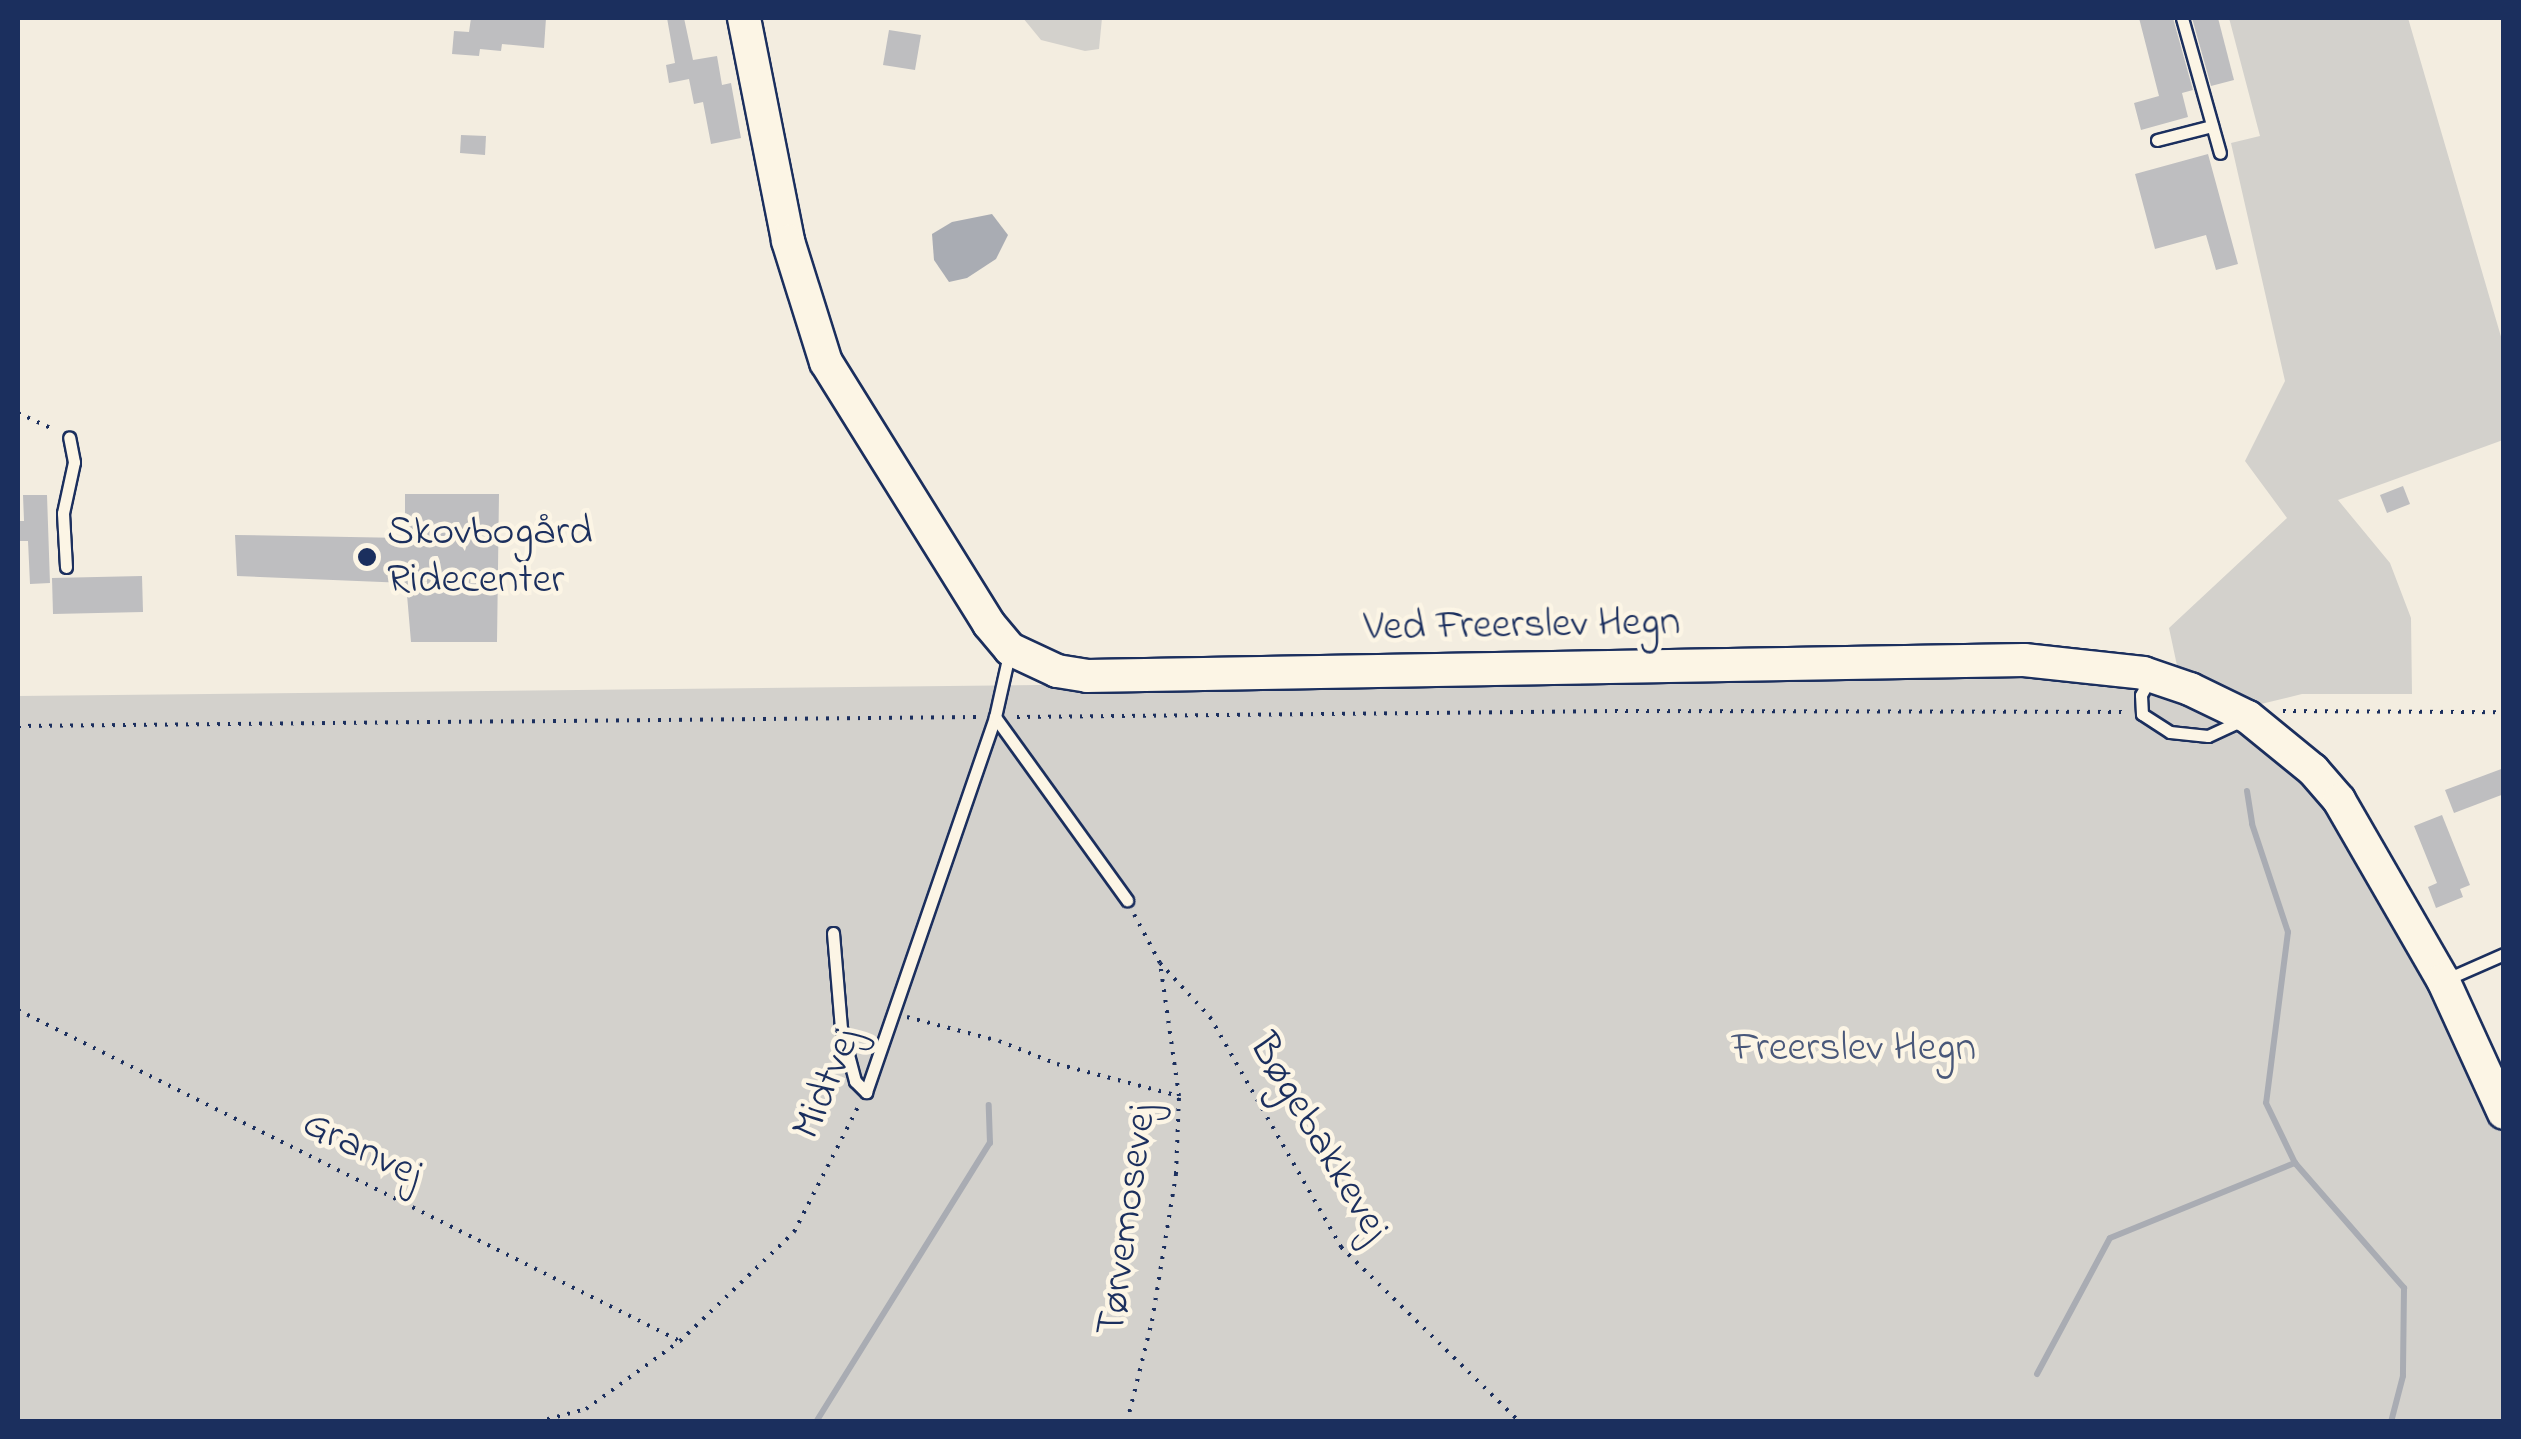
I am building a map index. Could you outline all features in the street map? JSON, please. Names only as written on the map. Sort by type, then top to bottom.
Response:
[{"type":"street","name":"Ved Freerslev Hegn","points":[[744,18],[788,242],[826,362],[989,624],[1010,648],[1056,671],[1087,676],[2024,660],[2079,662],[2150,676],[2248,716],[2313,770],[2340,800],[2443,980],[2504,1113]]},
{"type":"lane","points":[[2182,18],[2220,153]]},
{"type":"lane","points":[[2157,140],[2212,126]]},
{"type":"lane","points":[[66,567],[62,513],[74,462],[69,436]]},
{"type":"lane","name":"Midtvej","points":[[866,1092],[995,717],[1010,648]]},
{"type":"lane","points":[[2150,676],[2142,695],[2142,714],[2170,732],[2208,736],[2248,716]]},
{"type":"lane","points":[[995,717],[1127,900]]},
{"type":"lane","points":[[833,933],[842,1028],[855,1081],[866,1092]]},
{"type":"lane","points":[[2443,980],[2504,954]]},
{"type":"path","points":[[18,413],[69,436]]},
{"type":"path","points":[[18,726],[2088,709],[2142,714]]},
{"type":"path","points":[[2248,716],[2299,709],[2504,712]]},
{"type":"path","name":"Tørvemosevej","points":[[1127,900],[1160,963],[1180,1096],[1176,1174],[1152,1320],[1127,1422]]},
{"type":"path","name":"Bøgebakkevej","points":[[1160,963],[1210,1017],[1341,1248],[1520,1422]]},
{"type":"path","name":"Granvej","points":[[18,1010],[680,1342]]},
{"type":"path","points":[[894,1010],[1057,1064],[1180,1096]]},
{"type":"path","name":"Midtvej","points":[[537,1422],[586,1408],[680,1342],[794,1232],[866,1092]]},
{"type":"green space","points":[[1023,18],[1102,18],[1099,49],[1085,51],[1041,40]]},
{"type":"green space","points":[[2229,18],[2408,18],[2504,347],[2503,440],[2338,500],[2390,563],[2411,618],[2412,694],[2302,694],[2261,704],[2179,675],[2169,628],[2287,518],[2245,461],[2285,381],[2231,143],[2260,136]]},
{"type":"green space","name":"Freerslev Hegn","points":[[2055,674],[2164,693],[2229,720],[2296,770],[2359,845],[2432,982],[2503,1136],[2503,1421],[18,1421],[18,696]]},
{"type":"shaded area","points":[[992,214],[1008,235],[996,259],[967,278],[949,282],[934,260],[932,234],[952,222]]},
{"type":"building","points":[[471,18],[546,18],[544,48],[502,44],[501,51],[480,49],[479,56],[452,54],[454,31],[469,32]]},
{"type":"building","points":[[667,18],[684,18],[693,60],[717,56],[722,85],[731,83],[741,138],[711,144],[703,102],[694,104],[689,79],[669,83],[666,65],[675,63]]},
{"type":"building","points":[[2139,18],[2173,18],[2193,90],[2182,93],[2188,117],[2141,130],[2134,103],[2159,96]]},
{"type":"building","points":[[2192,18],[2218,18],[2234,80],[2211,86]]},
{"type":"building","points":[[889,30],[921,35],[915,70],[883,65]]},
{"type":"building","points":[[461,135],[486,136],[485,155],[460,153]]},
{"type":"building","points":[[2208,154],[2238,264],[2216,270],[2206,235],[2155,249],[2135,174]]},
{"type":"building","points":[[2403,486],[2410,504],[2387,513],[2380,495]]},
{"type":"building","name":"Skovbogård Ridecenter","points":[[405,494],[499,494],[497,642],[411,642],[406,583],[237,576],[235,535],[405,538]]},
{"type":"building","points":[[23,495],[47,495],[50,583],[30,584],[28,541],[18,541],[18,521],[24,521]]},
{"type":"building","points":[[142,576],[143,612],[53,614],[52,578]]},
{"type":"building","points":[[2504,768],[2504,794],[2454,813],[2445,790]]},
{"type":"building","points":[[2442,815],[2470,885],[2460,889],[2463,897],[2436,908],[2428,887],[2437,883],[2414,826]]},
{"type":"waterway","points":[[2247,791],[2252,824],[2288,932],[2266,1103],[2295,1163],[2404,1288],[2403,1376],[2391,1422]]},
{"type":"waterway","points":[[816,1422],[990,1143],[989,1105]]},
{"type":"waterway","points":[[2037,1374],[2110,1238],[2295,1163]]},
{"type":"place","name":"Skovbogård Ridecenter","points":[[367,557]]}]
